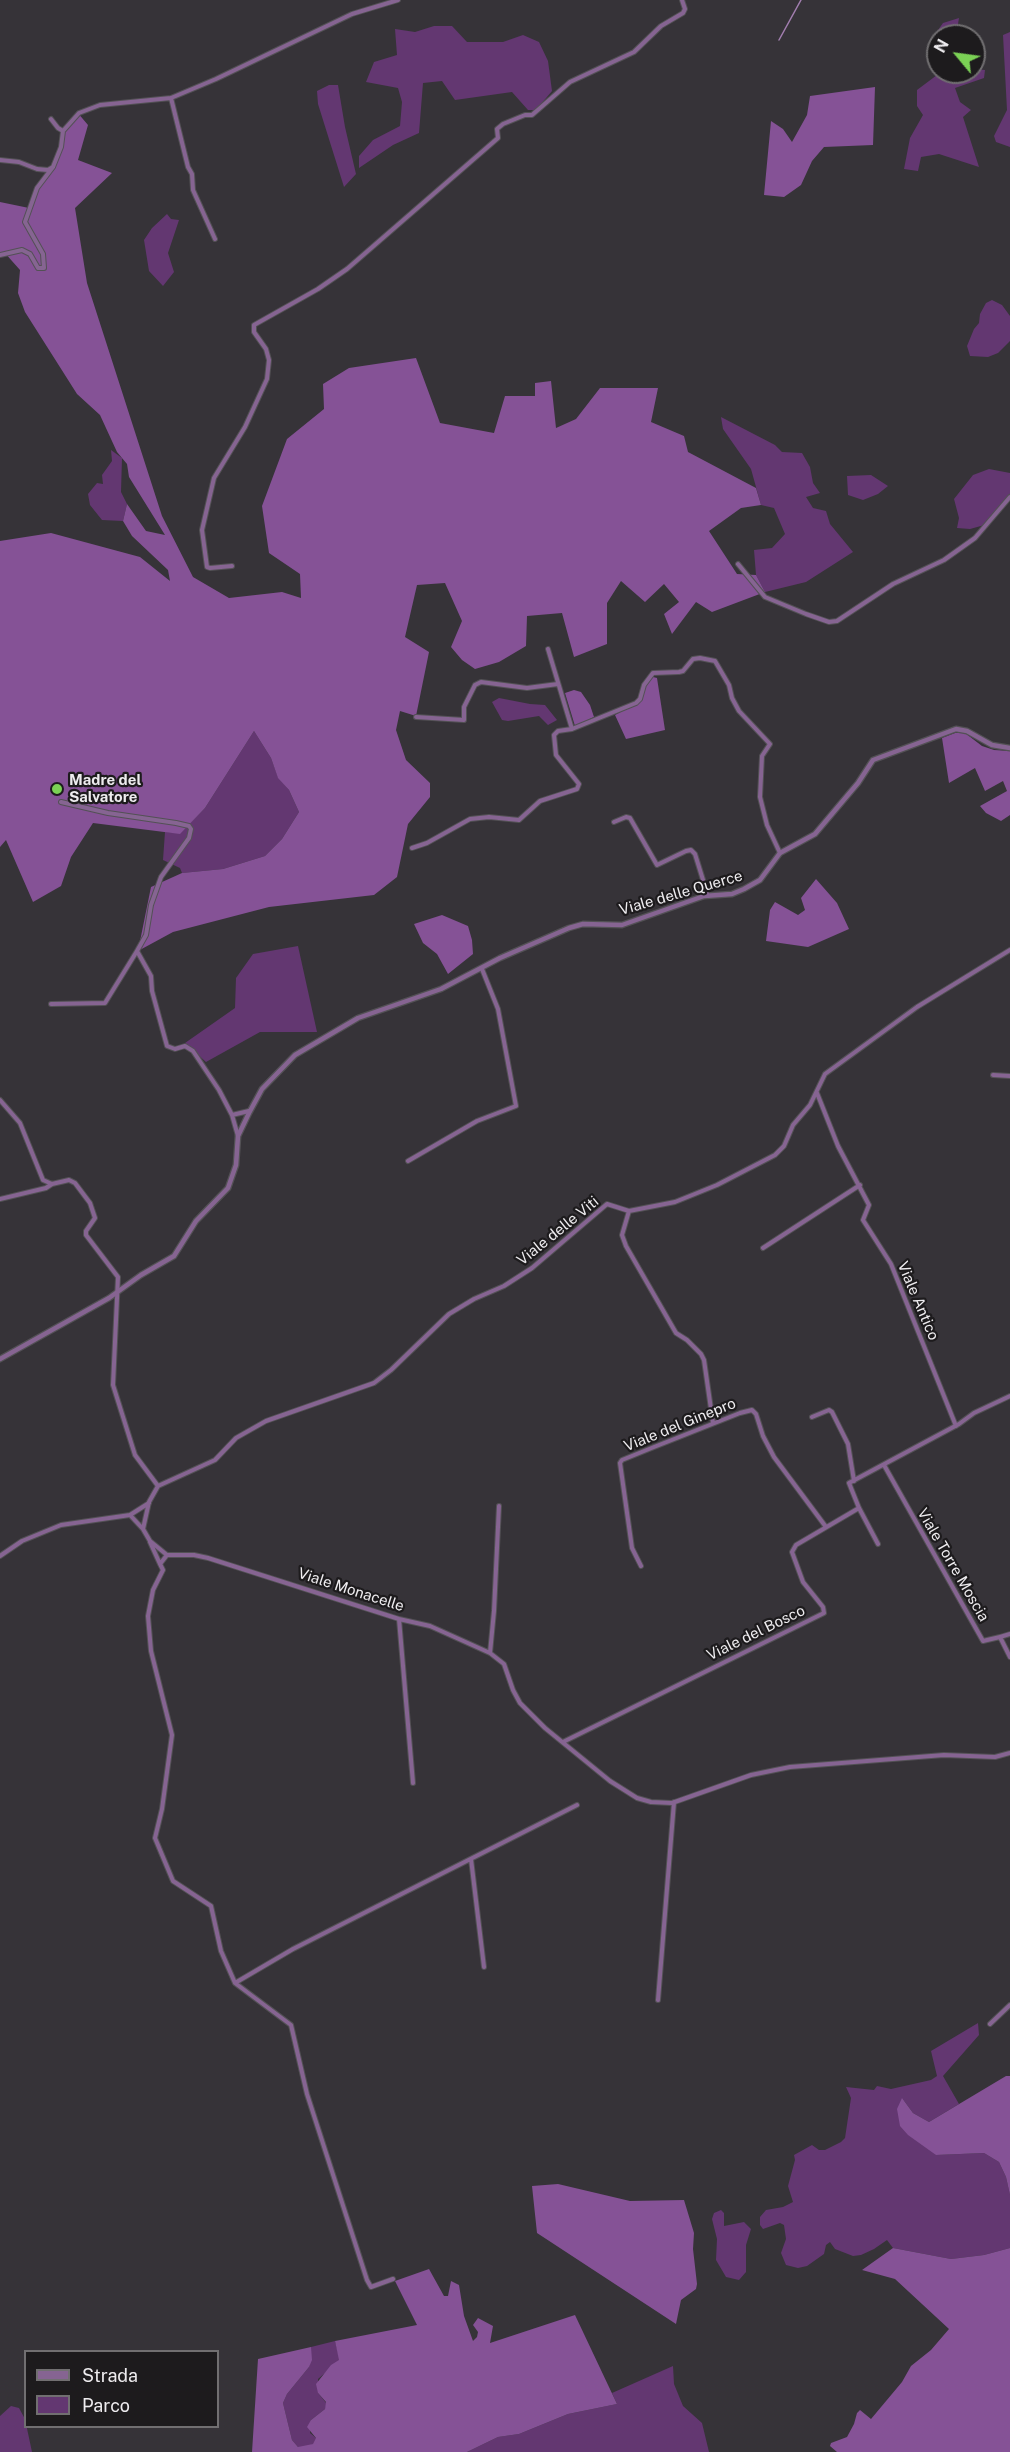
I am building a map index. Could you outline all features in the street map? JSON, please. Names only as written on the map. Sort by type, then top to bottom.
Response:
[{"type":"street","points":[[0,255],[22,250],[30,254],[38,268],[44,267],[43,254],[25,222],[38,188],[53,168],[61,147],[63,130],[76,114],[100,105],[171,98],[352,14],[386,1],[398,0]]},
{"type":"street","points":[[232,566],[207,567],[202,530],[214,478],[245,427],[267,379],[269,360],[266,349],[254,332],[254,325],[326,285],[348,269],[498,138],[497,129],[503,124],[525,115],[532,115],[570,82],[634,52],[661,26],[683,13],[685,9],[682,0]]},
{"type":"street","points":[[171,98],[188,167],[192,174],[193,190],[215,239]]},
{"type":"street","points":[[51,119],[58,129],[63,130]]},
{"type":"street","points":[[0,160],[19,162],[37,169],[53,168]]},
{"type":"street","points":[[738,564],[765,597],[829,622],[837,621],[893,584],[944,560],[975,538],[1010,497]]},
{"type":"street","points":[[548,649],[572,729]]},
{"type":"street","points":[[412,848],[427,843],[470,819],[489,817],[519,820],[540,801],[576,789],[579,784],[556,756],[554,735],[558,731],[572,729],[636,703],[653,672],[683,671],[693,659],[700,658],[713,661],[722,670],[739,711],[770,744],[762,756],[760,797],[769,831],[780,853]]},
{"type":"street","points":[[416,717],[464,720],[464,707],[475,685],[481,682],[527,688],[558,684]]},
{"type":"street","name":"Viale delle Querce","points":[[0,1359],[118,1293],[141,1275],[174,1256],[196,1221],[228,1188],[236,1165],[238,1136],[250,1111],[262,1089],[295,1055],[358,1018],[441,989],[500,958],[569,928],[583,924],[622,925],[708,896],[732,894],[760,880],[780,853],[815,834],[858,783],[873,760],[956,729],[967,731],[992,745],[1010,748]]},
{"type":"street","points":[[51,1004],[105,1003],[146,935],[151,905],[160,877],[189,838],[191,830],[189,826],[176,823],[108,813],[62,802]]},
{"type":"street","points":[[614,822],[626,817],[630,818],[657,864],[691,850],[695,854],[708,896]]},
{"type":"street","name":"Viale delle Viti","points":[[158,1486],[215,1460],[236,1438],[266,1421],[374,1383],[391,1370],[449,1314],[474,1299],[504,1286],[532,1268],[602,1206],[610,1204],[629,1210],[675,1202],[717,1185],[775,1155],[784,1146],[793,1125],[810,1105],[825,1074],[917,1008],[1010,950]]},
{"type":"street","points":[[137,951],[151,976],[152,990],[167,1046],[175,1048],[185,1046],[193,1051],[210,1075],[232,1115],[238,1136]]},
{"type":"street","points":[[408,1161],[477,1121],[516,1107],[498,1009],[482,969]]},
{"type":"street","points":[[993,1075],[1010,1076]]},
{"type":"street","name":"Viale Antico","points":[[816,1092],[838,1146],[869,1205],[863,1220],[891,1264],[956,1426]]},
{"type":"street","points":[[0,1100],[20,1123],[43,1180],[52,1184]]},
{"type":"street","points":[[232,1115],[250,1111]]},
{"type":"street","points":[[0,1199],[69,1180],[80,1187],[90,1203],[95,1218],[86,1231],[86,1235],[94,1249],[118,1277],[113,1385],[135,1455],[158,1486],[149,1503],[143,1529]]},
{"type":"street","points":[[763,1248],[860,1185]]},
{"type":"street","points":[[629,1210],[622,1235],[626,1246],[676,1334],[687,1340],[704,1360],[713,1423]]},
{"type":"street","points":[[878,1544],[849,1483],[1010,1395]]},
{"type":"street","name":"Viale del Ginepro","points":[[640,1566],[628,1531],[626,1497],[620,1463],[622,1460],[713,1423],[752,1410],[784,1474],[826,1527]]},
{"type":"street","points":[[812,1416],[829,1410],[832,1412],[848,1444],[854,1481]]},
{"type":"street","name":"Viale Torre Moscia","points":[[884,1465],[983,1641],[1000,1637],[1010,1657]]},
{"type":"street","points":[[0,1556],[22,1541],[61,1525],[130,1515],[149,1503]]},
{"type":"street","points":[[490,1653],[495,1602],[499,1506]]},
{"type":"street","name":"Viale del Bosco","points":[[563,1742],[824,1613],[823,1607],[803,1582],[792,1552],[796,1545],[859,1508]]},
{"type":"street","points":[[130,1515],[143,1529],[163,1570],[149,1602],[149,1633],[151,1651],[169,1714],[172,1741],[162,1809],[154,1838],[173,1881],[211,1906],[221,1951],[235,1983],[291,2025],[307,2094],[367,2280],[370,2287],[393,2279]]},
{"type":"street","points":[[150,1541],[167,1555],[160,1564]]},
{"type":"street","name":"Viale Monacelle","points":[[167,1555],[208,1558],[399,1619],[430,1626],[490,1653],[504,1664],[513,1690],[525,1709],[563,1742],[610,1780],[637,1798],[661,1804],[674,1802]]},
{"type":"street","points":[[399,1619],[413,1783]]},
{"type":"street","points":[[1000,1637],[1010,1634]]},
{"type":"street","points":[[658,2000],[674,1802],[751,1775],[778,1769],[898,1758],[944,1755],[985,1757],[1010,1753]]},
{"type":"street","points":[[235,1983],[293,1949],[577,1805]]},
{"type":"street","points":[[471,1859],[484,1967]]},
{"type":"street","points":[[990,2024],[1010,2005]]},
{"type":"green space","points":[[959,18],[958,24],[943,23]]},
{"type":"green space","points":[[434,26],[452,26],[467,42],[503,42],[523,35],[539,42],[548,61],[552,91],[536,110],[528,110],[512,92],[455,100],[442,81],[423,83],[419,133],[393,145],[359,168],[359,156],[373,140],[400,126],[402,102],[398,88],[366,82],[374,62],[397,55],[395,29],[415,32]]},
{"type":"green space","points":[[1010,32],[1010,147],[996,142],[994,136],[1007,110],[1003,35]]},
{"type":"green space","points":[[926,83],[967,84],[955,88],[960,102],[971,110],[963,117],[979,167],[939,154],[921,157],[918,171],[904,169],[910,138],[923,115],[917,106],[917,90]]},
{"type":"green space","points":[[329,85],[338,85],[356,174],[344,187],[318,104],[317,91]]},
{"type":"green space","points":[[167,214],[171,219],[179,220],[168,253],[174,272],[163,286],[149,271],[144,240],[152,228]]},
{"type":"green space","points":[[992,300],[1002,305],[1010,316],[1010,341],[998,353],[988,357],[970,356],[967,346],[979,323],[980,314],[986,303]]},
{"type":"green space","points":[[721,417],[775,445],[782,452],[802,453],[810,467],[813,483],[820,493],[806,497],[813,508],[826,511],[830,524],[853,552],[806,582],[765,592],[756,575],[754,550],[772,548],[785,534],[774,508],[761,505],[751,469],[723,429]]},
{"type":"green space","points":[[111,450],[122,458],[121,492],[127,504],[123,521],[102,520],[90,505],[88,494],[97,483],[103,484],[102,475],[112,461]]},
{"type":"green space","points":[[989,469],[1010,473],[1010,496],[988,524],[970,529],[957,528],[959,518],[954,499],[973,475]]},
{"type":"green space","points":[[871,475],[888,486],[878,494],[863,500],[848,495],[847,476]]},
{"type":"green space","points":[[499,698],[545,705],[557,720],[548,725],[539,716],[502,720],[492,702]]},
{"type":"green space","points":[[254,731],[271,758],[278,777],[289,790],[299,812],[282,839],[265,856],[223,869],[182,873],[180,868],[163,860],[165,832],[180,833],[205,808]]},
{"type":"green space","points":[[298,946],[317,1032],[260,1032],[206,1062],[185,1043],[235,1008],[236,978],[253,954]]},
{"type":"green space","points":[[978,2023],[979,2035],[943,2076],[959,2104],[929,2122],[913,2113],[902,2098],[936,2155],[984,2153],[999,2162],[1006,2177],[1010,2195],[1010,2248],[984,2255],[951,2259],[893,2248],[887,2240],[874,2249],[853,2256],[835,2249],[830,2242],[826,2245],[824,2254],[807,2266],[798,2268],[786,2265],[781,2253],[786,2239],[784,2225],[780,2223],[763,2229],[760,2225],[760,2217],[766,2210],[783,2207],[793,2202],[788,2186],[795,2160],[794,2155],[812,2145],[819,2150],[825,2150],[845,2138],[851,2098],[846,2087],[874,2090],[877,2086],[891,2089],[931,2080],[937,2076],[931,2051]]},
{"type":"green space","points":[[721,2210],[724,2213],[724,2226],[744,2222],[751,2229],[746,2245],[746,2272],[739,2280],[726,2277],[716,2260],[717,2239],[712,2219],[714,2213]]},
{"type":"green space","points":[[335,2341],[340,2360],[318,2379],[318,2393],[327,2404],[325,2409],[311,2420],[310,2433],[316,2441],[303,2448],[298,2447],[292,2440],[283,2403],[287,2394],[309,2367],[311,2347]]},
{"type":"green space","points":[[673,2366],[674,2384],[683,2406],[702,2423],[709,2452],[467,2452],[498,2437],[519,2434],[568,2414],[617,2404],[612,2393]]},
{"type":"green space","points":[[11,2406],[19,2408],[24,2417],[24,2428],[27,2428],[32,2452],[0,2452],[0,2416]]},
{"type":"shaded area","points":[[875,87],[873,145],[824,147],[812,161],[801,185],[784,197],[764,195],[771,121],[783,129],[792,142],[807,115],[810,96]]},
{"type":"shaded area","points":[[77,112],[88,125],[78,160],[112,173],[75,208],[87,283],[162,516],[193,577],[229,598],[282,592],[301,598],[300,574],[269,553],[262,506],[287,439],[324,409],[323,384],[349,368],[416,358],[440,423],[494,433],[505,396],[535,396],[535,383],[551,381],[556,428],[576,419],[600,388],[658,388],[651,422],[684,436],[688,452],[756,488],[761,505],[741,508],[709,531],[737,574],[756,575],[765,592],[712,612],[696,602],[672,634],[664,614],[679,602],[664,584],[645,602],[621,581],[607,603],[607,644],[574,657],[562,613],[527,616],[526,646],[499,662],[475,669],[462,660],[451,647],[462,621],[445,583],[417,585],[405,637],[429,652],[416,716],[400,711],[396,730],[406,760],[430,783],[430,797],[408,824],[397,877],[374,895],[269,907],[173,932],[138,951],[151,887],[182,873],[223,869],[265,856],[282,839],[299,812],[289,790],[278,778],[271,758],[254,731],[205,808],[180,834],[93,823],[71,857],[61,886],[33,902],[6,840],[0,847],[0,541],[51,533],[140,557],[170,581],[168,570],[132,536],[123,521],[127,504],[146,531],[165,535],[129,477],[127,464],[117,452],[100,415],[77,394],[25,312],[18,293],[20,270],[4,252],[0,253],[0,202],[29,208],[37,188],[50,170],[60,149],[64,129]]},
{"type":"shaded area","points":[[653,677],[657,678],[665,730],[626,739],[615,715],[641,701],[646,685]]},
{"type":"shaded area","points":[[574,690],[581,692],[590,705],[594,717],[575,726],[565,693]]},
{"type":"shaded area","points":[[955,733],[965,733],[982,746],[994,750],[1010,751],[1010,815],[1001,821],[986,813],[980,806],[1007,791],[1003,781],[985,791],[975,768],[949,783],[942,738]]},
{"type":"shaded area","points":[[816,879],[837,903],[849,929],[808,947],[766,941],[770,910],[775,902],[798,915],[805,910],[801,898]]},
{"type":"shaded area","points":[[442,915],[468,926],[472,940],[473,954],[448,974],[437,954],[423,943],[414,924]]},
{"type":"shaded area","points":[[1006,2076],[1010,2076],[1010,2195],[1006,2177],[999,2162],[984,2153],[936,2155],[908,2135],[900,2126],[897,2109],[902,2098],[913,2113],[929,2122]]},
{"type":"shaded area","points":[[558,2184],[630,2201],[684,2200],[694,2233],[693,2249],[697,2284],[696,2289],[681,2300],[676,2324],[537,2233],[532,2186]]},
{"type":"shaded area","points":[[893,2248],[951,2259],[984,2255],[1010,2248],[1010,2452],[837,2452],[830,2446],[831,2443],[847,2437],[860,2410],[871,2419],[902,2382],[911,2366],[931,2350],[949,2329],[895,2279],[862,2270]]},
{"type":"shaded area","points":[[429,2269],[444,2296],[448,2296],[451,2281],[459,2285],[464,2316],[473,2341],[478,2332],[473,2325],[478,2318],[493,2326],[490,2343],[575,2315],[617,2404],[568,2414],[519,2434],[498,2437],[467,2452],[252,2452],[258,2359],[311,2347],[312,2360],[309,2367],[287,2394],[283,2403],[292,2440],[298,2447],[313,2444],[316,2438],[307,2427],[311,2420],[325,2409],[326,2402],[318,2393],[316,2384],[331,2365],[339,2360],[335,2341],[417,2325],[395,2281]]},
{"type":"waterway","points":[[779,40],[801,0]]},
{"type":"place","name":"Madre del Salvatore","points":[[57,789]]}]
